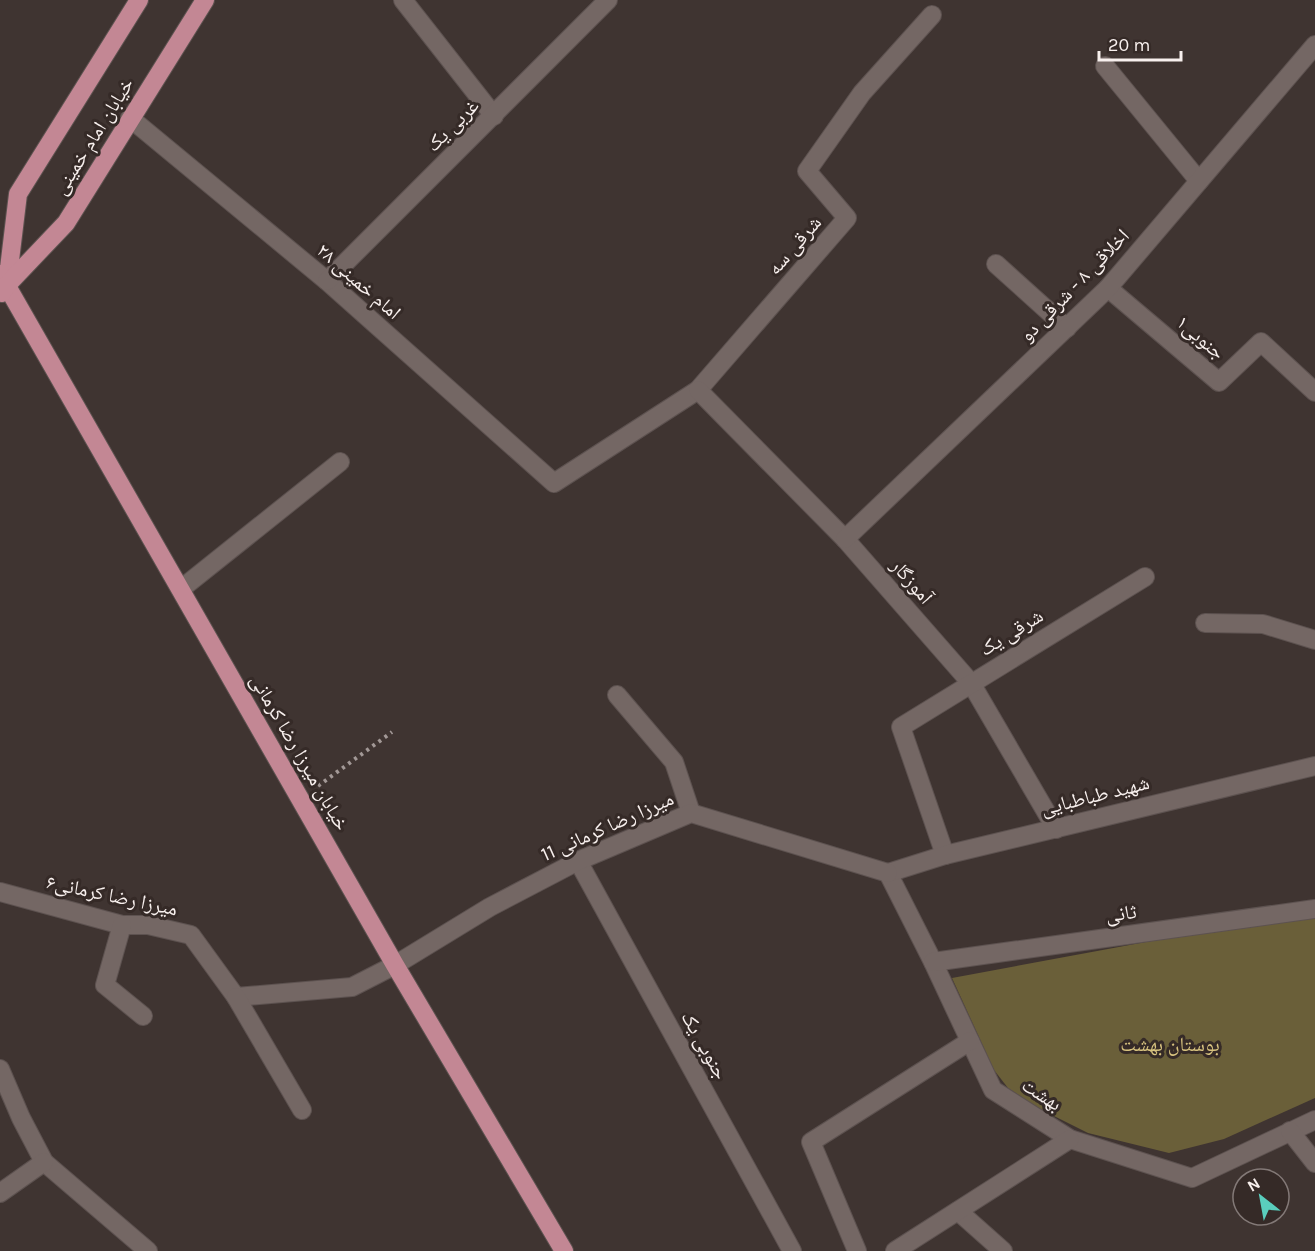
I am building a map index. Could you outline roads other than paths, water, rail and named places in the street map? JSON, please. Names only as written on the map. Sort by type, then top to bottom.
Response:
[{"type":"main road","name":"خیابان امام خمینی","points":[[2,285],[18,194],[139,0]]},
{"type":"main road","name":"خیابان امام خمینی","points":[[2,285],[66,223],[205,0]]},
{"type":"main road","name":"خیابان میرزا رضا کرمانی","points":[[2,285],[181,589],[395,965],[564,1251]]},
{"type":"street","points":[[403,0],[494,116]]},
{"type":"street","name":"غربی یک","points":[[327,281],[608,0]]},
{"type":"street","name":"شرقی سه","points":[[698,390],[847,218],[807,171],[862,93],[932,15]]},
{"type":"street","name":"اخلاقی ۸ - شرقی دو","points":[[845,539],[1108,288],[1315,45]]},
{"type":"street","points":[[1105,66],[1199,181]]},
{"type":"street","name":"امام خمینی ۲۸","points":[[130,118],[327,281],[554,483],[698,390]]},
{"type":"street","points":[[996,264],[1067,328]]},
{"type":"street","name":"جنوبی۱","points":[[1108,288],[1219,382],[1261,342],[1315,392]]},
{"type":"street","name":"آموزگار","points":[[698,390],[845,539],[971,683],[1056,829]]},
{"type":"street","points":[[181,589],[340,462]]},
{"type":"street","name":"شرقی یک","points":[[945,855],[901,727],[1145,577]]},
{"type":"street","points":[[1205,623],[1263,624],[1315,640]]},
{"type":"street","points":[[617,695],[674,762],[690,813]]},
{"type":"street","name":"شهید طباطبایی","points":[[888,873],[945,855],[1315,766]]},
{"type":"street","name":"میرزا رضا کرمانی 11","points":[[395,965],[490,907],[578,861],[690,813],[888,873]]},
{"type":"street","name":"جنوبی یک","points":[[578,861],[792,1251]]},
{"type":"street","name":"بهشت","points":[[888,873],[993,1090],[1070,1139],[1192,1178],[1315,1120]]},
{"type":"street","name":"میرزا رضا کرمانی۶","points":[[0,892],[122,925],[148,925],[191,935],[236,997],[302,1110]]},
{"type":"street","name":"ثانی","points":[[933,962],[1315,909]]},
{"type":"street","points":[[122,925],[105,985],[143,1016]]},
{"type":"street","points":[[236,997],[352,987],[395,965]]},
{"type":"street","points":[[857,1251],[811,1142],[970,1041]]},
{"type":"street","points":[[0,1069],[21,1118],[44,1162],[148,1251]]},
{"type":"street","points":[[1290,1131],[1315,1163]]},
{"type":"street","points":[[895,1251],[1070,1139]]},
{"type":"street","points":[[0,1193],[44,1162]]},
{"type":"street","points":[[958,1211],[1003,1251]]},
{"type":"park label","name":"بوستان بهشت","points":[[1170,1044]]}]
